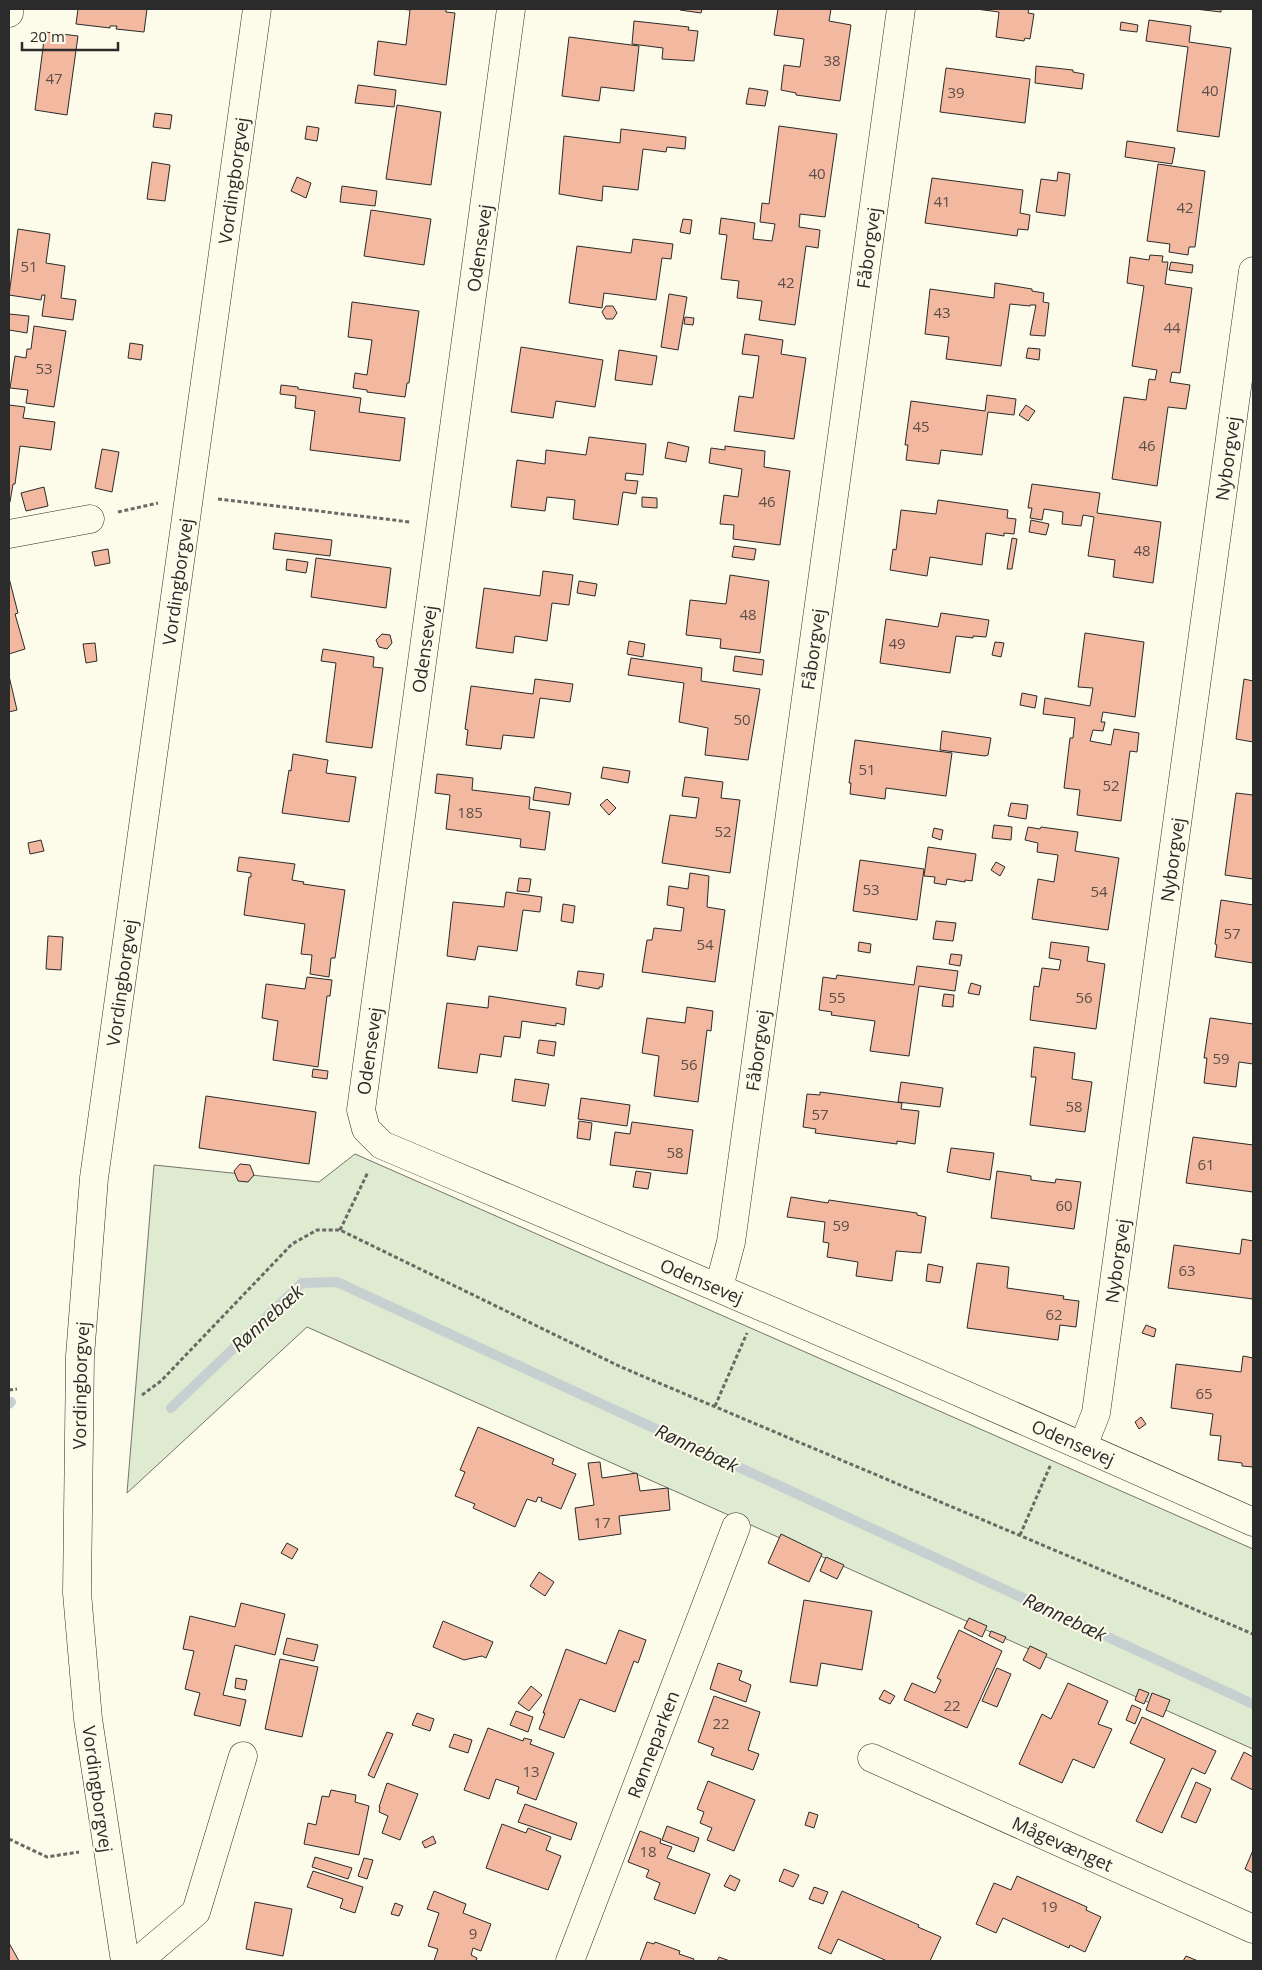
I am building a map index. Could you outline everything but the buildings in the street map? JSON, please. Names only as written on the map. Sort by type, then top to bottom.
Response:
[{"type":"street","name":"Vordingborgvej","points":[[125,1961],[106,1848],[88,1720],[77,1592],[80,1356],[94,1178],[257,9]]},
{"type":"street","name":"Odensevej","points":[[511,9],[361,1110],[366,1129],[382,1145],[718,1287],[1073,1441],[1253,1522]]},
{"type":"street","name":"Fåborgvej","points":[[718,1287],[731,1242],[901,9]]},
{"type":"street","name":"Nyborgvej","points":[[1073,1441],[1096,1413],[1253,271]]},
{"type":"street","points":[[9,534],[90,519]]},
{"type":"street","name":"Rønneparken","points":[[570,1961],[736,1527]]},
{"type":"street","points":[[138,1961],[196,1912],[244,1756]]},
{"type":"street","name":"Mågevænget","points":[[872,1758],[1253,1929]]},
{"type":"path","points":[[90,519],[189,496],[441,526]]},
{"type":"path","points":[[340,1230],[382,1145]]},
{"type":"path","points":[[142,1395],[161,1381],[292,1244],[317,1230],[340,1230],[621,1366],[1253,1634]]},
{"type":"path","points":[[714,1406],[759,1305]]},
{"type":"path","points":[[9,1390],[17,1388]]},
{"type":"path","points":[[1020,1535],[1073,1441]]},
{"type":"path","points":[[9,1840],[47,1858],[106,1848]]},
{"type":"green space","points":[[355,1154],[1253,1549],[1253,1749],[307,1327],[127,1493],[154,1165],[319,1182]]},
{"type":"waterway","name":"Rønnebæk","points":[[171,1408],[302,1283],[337,1282],[1253,1704]]}]
